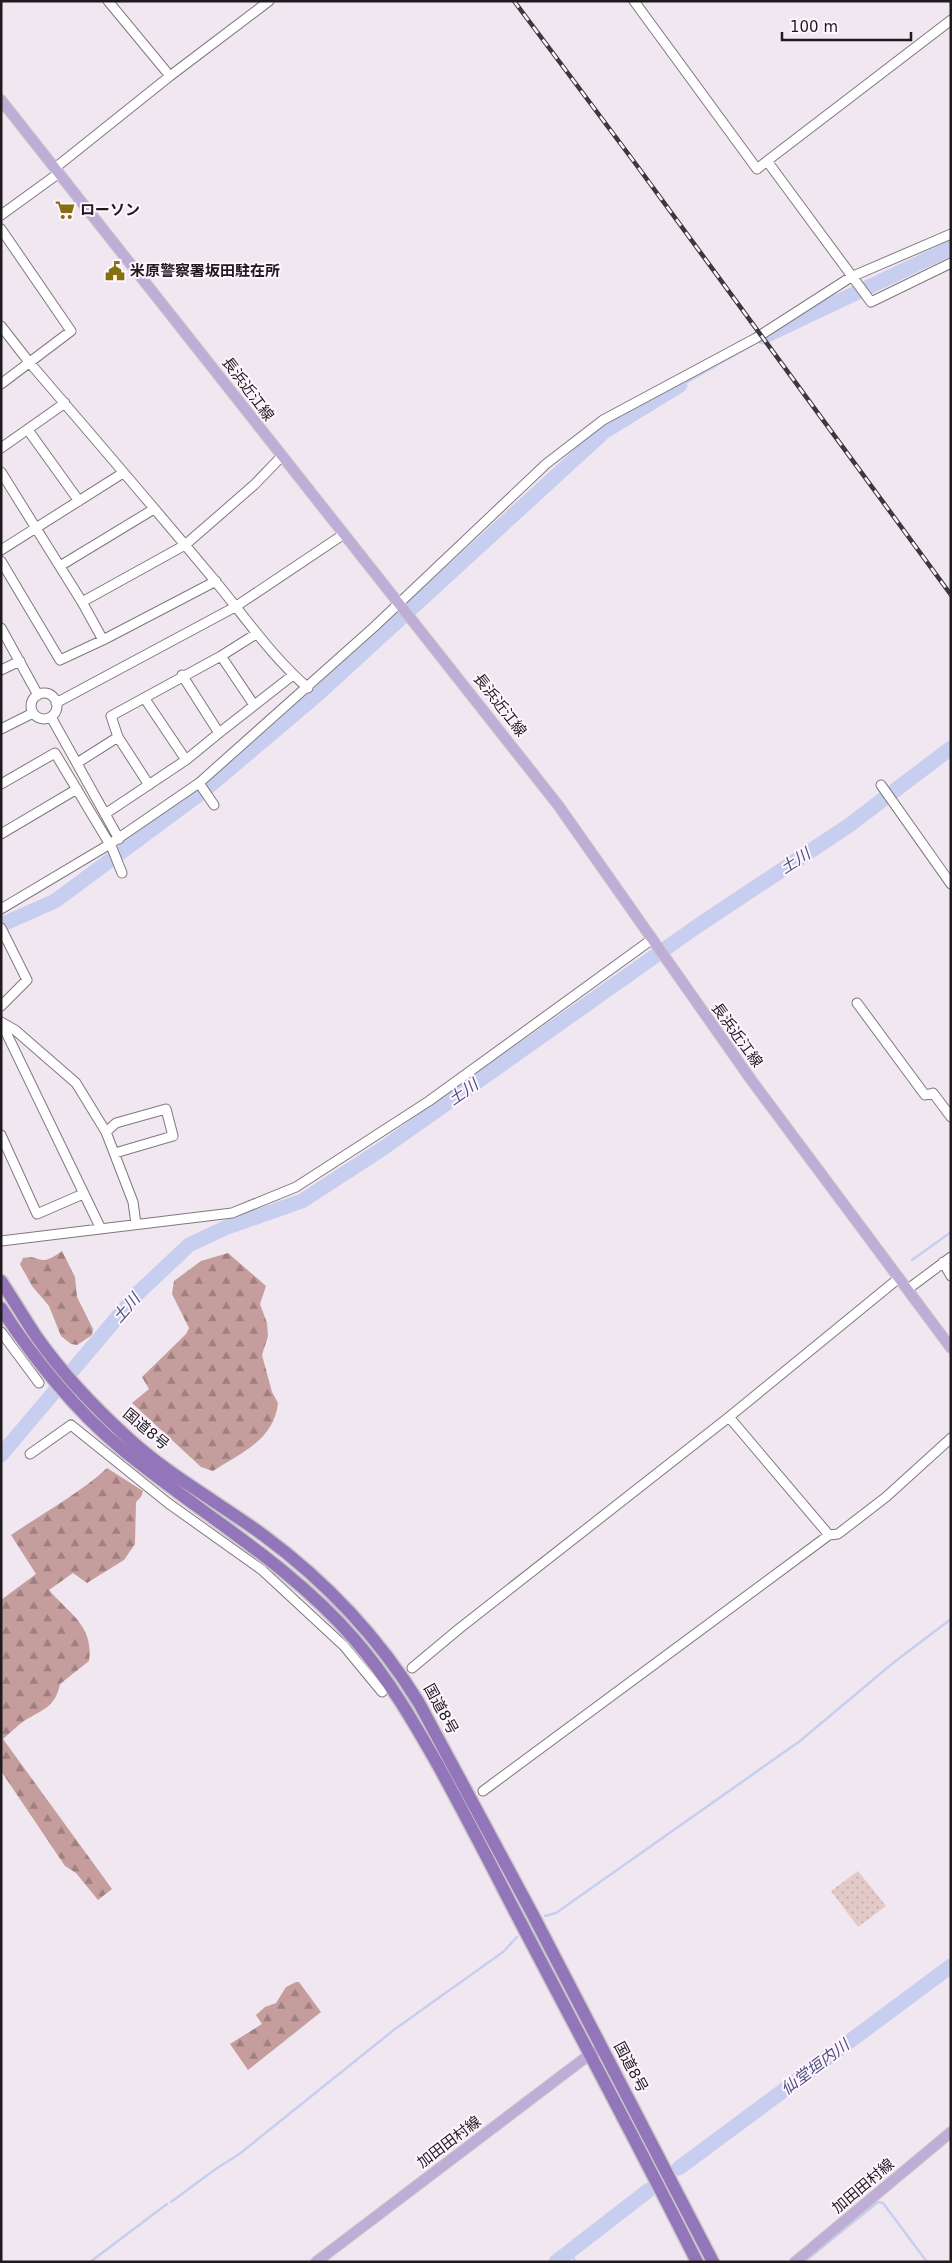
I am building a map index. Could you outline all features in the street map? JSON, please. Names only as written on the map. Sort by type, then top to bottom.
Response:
[{"type":"highway","name":"国道8号","points":[[1,1281],[74,1393],[122,1449],[239,1537],[311,1595],[355,1639],[408,1712],[465,1814],[698,2262]]},
{"type":"highway","name":"国道8号","points":[[1,1308],[26,1346],[74,1393],[128,1439],[179,1477],[264,1535],[322,1585],[366,1630],[386,1654],[424,1712],[714,2262]]},
{"type":"main road","name":"長浜近江線","points":[[1,100],[558,806],[752,1081],[951,1348]]},
{"type":"main road","name":"加田田村線","points":[[316,2262],[590,2055],[602,2048]]},
{"type":"main road","name":"加田田村線","points":[[795,2262],[951,2132]]},
{"type":"street","points":[[108,1],[170,76]]},
{"type":"street","points":[[1,215],[170,76],[269,1]]},
{"type":"street","points":[[634,1],[758,169],[767,160],[951,20]]},
{"type":"street","points":[[767,160],[871,302],[951,263]]},
{"type":"street","points":[[1,230],[71,331],[1,384]]},
{"type":"street","points":[[1,909],[111,846],[199,783],[308,688],[546,464],[603,420],[756,338],[854,279],[951,234]]},
{"type":"street","points":[[1,326],[29,362],[216,581],[256,634],[293,675],[308,688]]},
{"type":"street","points":[[1,448],[64,403]]},
{"type":"street","points":[[28,430],[79,501]]},
{"type":"street","points":[[82,602],[185,545],[254,484],[282,456]]},
{"type":"street","points":[[1,472],[82,602],[103,640]]},
{"type":"street","points":[[1,550],[123,473]]},
{"type":"street","points":[[60,566],[154,509]]},
{"type":"street","points":[[56,703],[236,607],[344,534]]},
{"type":"street","points":[[1,561],[60,660],[103,640],[216,581]]},
{"type":"street","points":[[1,628],[38,695]]},
{"type":"street","points":[[149,785],[118,737],[111,716],[182,675],[221,656],[256,634]]},
{"type":"street","points":[[221,656],[254,705]]},
{"type":"street","points":[[1,670],[20,661]]},
{"type":"street","points":[[182,675],[219,733]]},
{"type":"street","points":[[105,814],[186,760],[293,675]]},
{"type":"street","points":[[49,694],[56,703],[56,710],[51,717],[43,719],[33,713],[31,705],[38,695],[49,694]]},
{"type":"street","points":[[145,698],[186,760]]},
{"type":"street","points":[[1,729],[33,713]]},
{"type":"street","points":[[51,717],[119,839]]},
{"type":"street","points":[[77,763],[118,737]]},
{"type":"street","points":[[1,784],[55,753],[111,846],[122,872]]},
{"type":"street","points":[[199,783],[214,805]]},
{"type":"street","points":[[881,785],[951,884]]},
{"type":"street","points":[[1,834],[77,789]]},
{"type":"street","points":[[1,928],[27,980],[1,1006]]},
{"type":"street","points":[[1,1241],[232,1213],[296,1187],[429,1101],[653,942]]},
{"type":"street","points":[[857,1003],[925,1095],[933,1093],[951,1117]]},
{"type":"street","points":[[1,1022],[15,1030],[76,1083],[106,1132],[115,1153],[133,1202],[136,1224]]},
{"type":"street","points":[[1,1022],[100,1229]]},
{"type":"street","points":[[106,1132],[116,1122],[166,1109],[173,1136],[115,1153]]},
{"type":"street","points":[[1,1135],[37,1214],[83,1194]]},
{"type":"street","points":[[908,1289],[951,1257]]},
{"type":"street","points":[[942,1262],[951,1276]]},
{"type":"street","points":[[412,1668],[467,1622],[729,1417],[899,1278]]},
{"type":"street","points":[[1,1332],[39,1383]]},
{"type":"street","points":[[729,1417],[829,1535]]},
{"type":"street","points":[[30,1454],[71,1425],[168,1504],[262,1570],[344,1646],[382,1692]]},
{"type":"street","points":[[483,1791],[829,1535],[838,1534],[886,1497],[951,1438]]},
{"type":"shaded area","points":[[858,1871],[886,1906],[858,1927],[831,1891]]},
{"type":"green space","points":[[62,1251],[75,1277],[77,1297],[93,1329],[92,1335],[77,1345],[71,1344],[61,1336],[49,1306],[32,1286],[20,1264],[23,1258],[29,1257],[44,1260]]},
{"type":"green space","points":[[228,1253],[266,1286],[260,1304],[267,1323],[268,1336],[262,1355],[272,1392],[278,1403],[270,1427],[263,1436],[245,1451],[213,1471],[201,1467],[132,1403],[149,1389],[142,1377],[186,1334],[189,1328],[172,1294],[174,1281],[201,1261]]},
{"type":"green space","points":[[107,1468],[143,1491],[141,1497],[136,1502],[135,1544],[124,1560],[87,1583],[73,1573],[49,1590],[84,1629],[90,1649],[89,1661],[60,1684],[55,1698],[47,1707],[24,1721],[3,1739],[112,1889],[98,1900],[76,1873],[65,1866],[1,1771],[1,1600],[36,1574],[11,1535],[73,1495]]},
{"type":"green space","points":[[299,1982],[321,2012],[248,2070],[230,2044],[262,2024],[256,2015],[265,2007],[276,2003],[286,1987]]},
{"type":"water","points":[[776,328],[776,333],[665,396],[662,392]]},
{"type":"waterway","points":[[763,337],[951,248]]},
{"type":"waterway","points":[[1,925],[55,901],[201,793],[317,695],[605,431],[680,385]]},
{"type":"waterway","name":"土川","points":[[1,1455],[137,1294],[189,1245],[225,1228],[302,1201],[382,1149],[696,927],[848,826],[951,748]]},
{"type":"waterway","points":[[912,1260],[951,1232]]},
{"type":"waterway","points":[[545,1916],[556,1913],[800,1741],[893,1663],[951,1619]]},
{"type":"waterway","points":[[171,2202],[238,2155],[395,2029],[503,1952],[517,1937]]},
{"type":"waterway","name":"仙堂垣内川","points":[[679,2168],[951,1966]]},
{"type":"waterway","name":"仙堂垣内川","points":[[556,2262],[649,2190]]},
{"type":"waterway","points":[[804,2262],[878,2202],[883,2203],[927,2262]]},
{"type":"waterway","points":[[90,2262],[167,2204]]},
{"type":"waterway","points":[[569,2252],[576,2262]]},
{"type":"railway","points":[[514,1],[951,595]]},
{"type":"place","name":"ローソン","points":[[65,210]]},
{"type":"place","name":"米原警察署坂田駐在所","points":[[115,271]]}]
